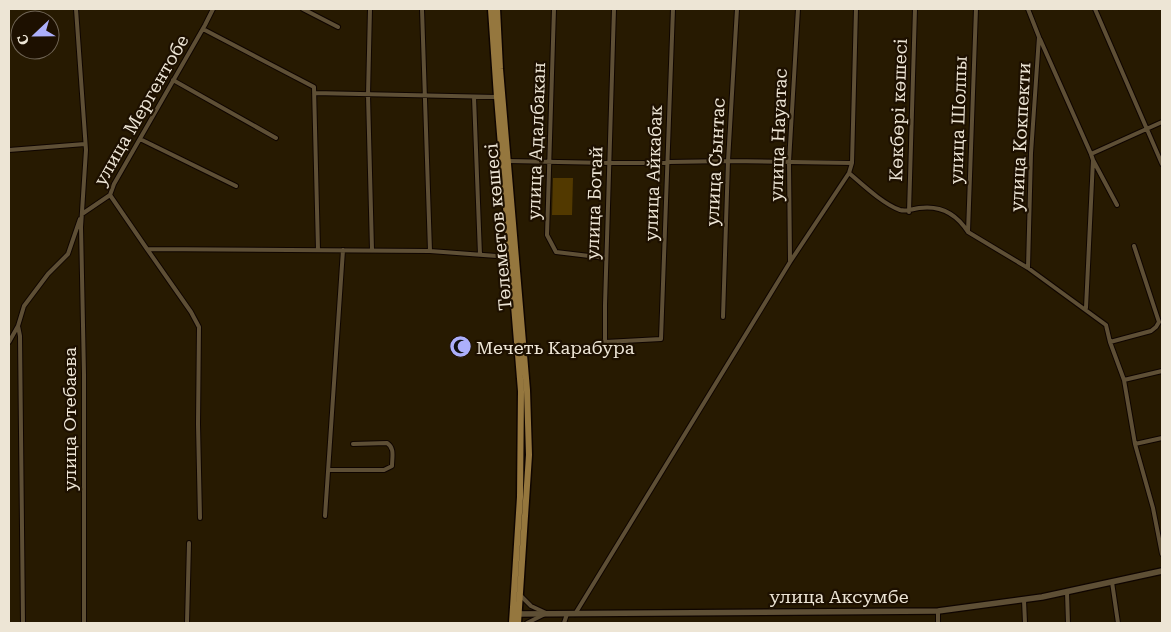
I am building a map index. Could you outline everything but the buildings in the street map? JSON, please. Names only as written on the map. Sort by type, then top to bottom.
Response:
[{"type":"main road","name":"Төлеметов көшесі","points":[[491,9],[497,97],[508,162],[527,390],[529,455],[519,593],[512,623]]},
{"type":"main road","name":"Төлеметов көшесі","points":[[497,9],[510,258],[522,391],[520,497],[514,614],[518,623]]},
{"type":"main road","name":"улица Аксумбе","points":[[514,614],[938,611],[1024,600],[1162,571]]},
{"type":"street","name":"улица Отебаева","points":[[76,9],[85,144],[81,264],[84,374],[84,623]]},
{"type":"street","name":"улица Мергентобе","points":[[82,214],[110,195],[114,184],[203,29],[212,9]]},
{"type":"street","points":[[303,9],[338,27]]},
{"type":"street","points":[[370,9],[368,95],[372,250]]},
{"type":"street","points":[[422,9],[430,251]]},
{"type":"street","name":"улица Адалбакан","points":[[554,9],[547,235],[556,252],[606,258]]},
{"type":"street","name":"улица Ботай","points":[[614,9],[605,342],[661,339]]},
{"type":"street","name":"улица Айкабак","points":[[661,339],[673,9]]},
{"type":"street","name":"улица Сынтас","points":[[723,317],[728,161],[737,9]]},
{"type":"street","name":"улица Науатас","points":[[790,262],[789,162],[798,9]]},
{"type":"street","points":[[574,614],[790,262],[849,173],[852,163],[856,9]]},
{"type":"street","name":"Көкбөрі көшесі","points":[[909,212],[916,9]]},
{"type":"street","name":"улица Шолпы","points":[[968,232],[976,9]]},
{"type":"street","name":"улица Кокпекти","points":[[1028,9],[1039,37],[1031,153],[1028,268]]},
{"type":"street","points":[[1095,9],[1162,164]]},
{"type":"street","points":[[203,29],[314,88],[318,250]]},
{"type":"street","points":[[1039,37],[1092,154],[1086,308]]},
{"type":"street","points":[[174,80],[276,138]]},
{"type":"street","points":[[314,93],[497,97]]},
{"type":"street","points":[[474,97],[480,255]]},
{"type":"street","points":[[1092,154],[1162,122]]},
{"type":"street","points":[[140,139],[236,186]]},
{"type":"street","points":[[9,150],[85,144]]},
{"type":"street","points":[[1093,160],[1117,205]]},
{"type":"street","points":[[508,162],[728,161],[852,163]]},
{"type":"street","points":[[849,173],[873,193],[899,210],[909,212],[932,206],[941,208],[964,225],[968,232],[1028,268],[1086,308],[1106,325],[1124,380],[1135,444],[1153,508],[1162,554]]},
{"type":"street","points":[[110,195],[191,312],[199,327],[198,424],[200,518]]},
{"type":"street","points":[[9,342],[18,326],[24,306],[48,274],[68,254],[82,214]]},
{"type":"street","points":[[1110,342],[1151,331],[1156,328],[1159,322],[1134,246]]},
{"type":"street","points":[[147,248],[430,251],[510,258]]},
{"type":"street","points":[[325,516],[342,250]]},
{"type":"street","points":[[18,326],[20,336],[22,623]]},
{"type":"street","points":[[1124,380],[1162,372]]},
{"type":"street","points":[[1135,444],[1162,438]]},
{"type":"street","points":[[329,470],[384,470],[392,466],[393,450],[387,444],[353,444]]},
{"type":"street","points":[[187,623],[189,543]]},
{"type":"street","points":[[1112,582],[1118,623]]},
{"type":"street","points":[[1067,592],[1068,623]]},
{"type":"street","points":[[519,593],[531,606],[548,614]]},
{"type":"street","points":[[1024,600],[1025,623]]},
{"type":"street","points":[[938,611],[938,623]]},
{"type":"street","points":[[527,623],[548,614]]},
{"type":"street","points":[[564,623],[567,614]]},
{"type":"shaded area","points":[[553,178],[573,178],[572,215],[552,215]]},
{"type":"place","name":"Мечеть Карабура","points":[[460,347]]}]
